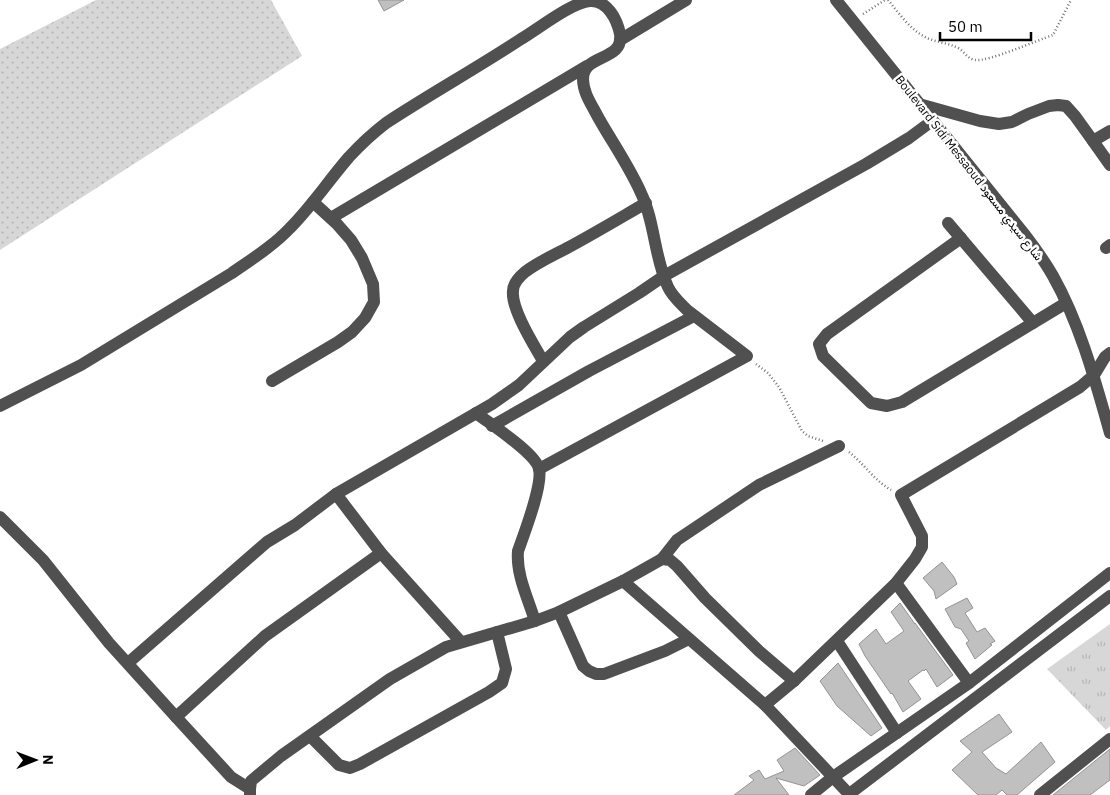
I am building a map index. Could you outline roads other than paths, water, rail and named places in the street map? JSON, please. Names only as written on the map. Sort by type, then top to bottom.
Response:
[{"type":"street","points":[[0,406],[81,365],[254,258],[291,227],[353,153],[386,122],[574,6],[589,0],[598,1],[604,3],[610,10],[619,30],[620,40],[614,51],[331,218]]},
{"type":"street","points":[[620,40],[686,0]]},
{"type":"street","name":"Boulevard Sidi Messaoud شارع سيدي مسعود","points":[[836,0],[1038,251],[1054,277],[1066,303],[1094,375],[1110,433]]},
{"type":"street","points":[[539,469],[748,356],[694,316],[678,302],[668,288],[646,203],[587,98],[583,80],[587,66]]},
{"type":"street","points":[[919,104],[999,124],[1012,122],[1049,106],[1058,104],[1066,106],[1110,165]]},
{"type":"street","points":[[128,664],[267,542],[295,525],[336,494],[492,404],[518,385],[543,361],[584,327],[664,276],[866,164],[909,138],[932,121]]},
{"type":"street","points":[[1093,141],[1110,131]]},
{"type":"street","points":[[272,381],[352,332],[374,302],[374,284],[362,258],[351,240],[313,202]]},
{"type":"street","points":[[543,361],[516,308],[512,292],[517,280],[533,266],[646,203]]},
{"type":"street","points":[[948,223],[1033,323]]},
{"type":"street","points":[[961,238],[827,334],[819,344],[823,356],[871,403],[887,406],[902,402],[1066,303]]},
{"type":"street","points":[[492,426],[589,371],[694,316]]},
{"type":"street","points":[[765,705],[794,681],[896,583],[915,559],[922,547],[922,536],[901,495],[1080,387],[1094,375],[1105,357],[1110,353]]},
{"type":"street","points":[[476,414],[533,458],[539,469],[536,496],[518,551],[519,572],[535,620]]},
{"type":"street","points":[[250,792],[251,781],[281,756],[390,679],[446,647],[559,612],[623,581],[662,559],[677,540],[759,485],[839,446]]},
{"type":"street","points":[[336,494],[381,553],[461,642]]},
{"type":"street","points":[[0,516],[43,560],[109,642],[176,717],[232,777],[250,792]]},
{"type":"street","points":[[176,717],[265,636],[381,553]]},
{"type":"street","points":[[662,559],[670,560],[677,566],[705,598],[759,651],[794,681]]},
{"type":"street","points":[[811,795],[833,777],[969,683],[1110,573]]},
{"type":"street","points":[[623,581],[765,705],[848,794],[1110,596]]},
{"type":"street","points":[[896,583],[969,683]]},
{"type":"street","points":[[559,612],[583,666],[596,674],[604,674],[639,661],[689,639]]},
{"type":"street","points":[[310,736],[339,765],[350,768],[360,764],[502,683],[506,669],[497,632]]},
{"type":"street","points":[[836,640],[897,732]]},
{"type":"street","points":[[1040,795],[1110,739]]}]
